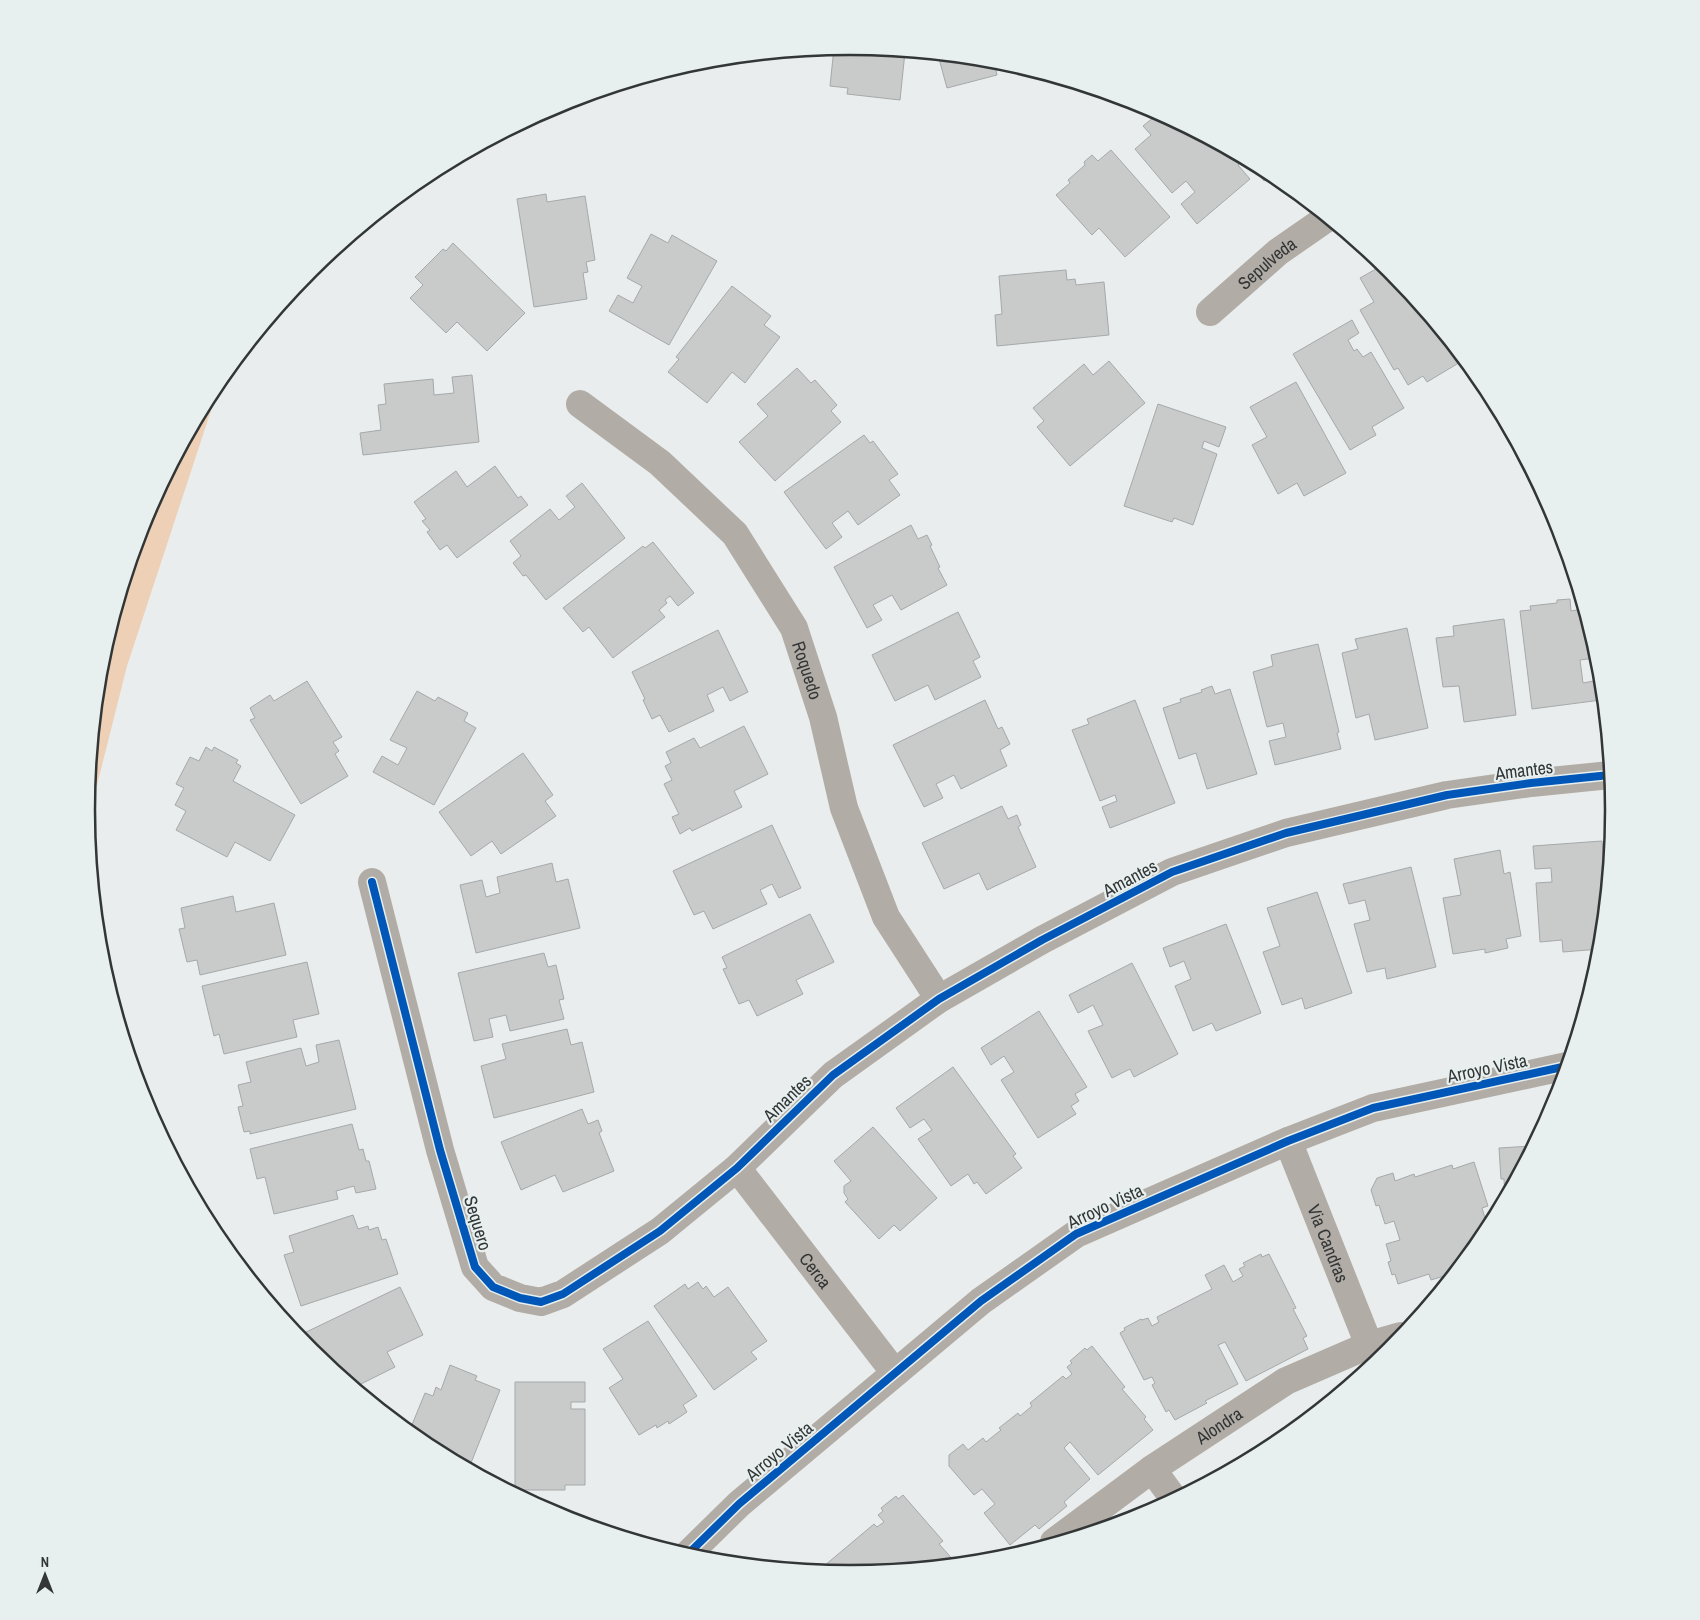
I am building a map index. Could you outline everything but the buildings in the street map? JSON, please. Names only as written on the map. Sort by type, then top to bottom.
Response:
[{"type":"street","name":"Sepulveda","points":[[1210,312],[1278,252],[1322,221]]},
{"type":"street","name":"Roquedo","points":[[580,404],[660,463],[735,534],[794,628],[823,717],[844,808],[886,917],[939,999]]},
{"type":"street","name":"Amantes","points":[[737,1168],[833,1075],[939,999],[1042,940],[1172,872],[1286,833],[1447,795],[1531,783],[1604,776]]},
{"type":"street","name":"Sequero","points":[[372,882],[440,1150],[475,1267],[493,1287],[520,1298],[541,1302],[563,1294],[660,1230],[737,1168]]},
{"type":"street","name":"Arroyo Vista","points":[[694,1548],[739,1504],[981,1301],[1076,1234],[1288,1141],[1373,1108],[1560,1068]]},
{"type":"street","name":"Via Candras","points":[[1288,1141],[1370,1345]]},
{"type":"street","name":"Cerca","points":[[737,1168],[895,1373]]},
{"type":"street","name":"Alondra","points":[[1066,1533],[1152,1469],[1286,1381],[1370,1345],[1388,1340]]},
{"type":"street","points":[[1152,1469],[1170,1494]]},
{"type":"shaded area","points":[[212,406],[127,666],[96,790],[101,711],[121,615],[135,567],[152,521],[173,476],[196,432]]},
{"type":"cycle path","points":[[372,882],[440,1150],[475,1267],[493,1287],[520,1298],[541,1302],[563,1294],[660,1231],[737,1168],[833,1075],[939,999],[1042,940],[1172,872],[1286,833],[1447,795],[1531,783],[1604,776]]},
{"type":"cycle path","points":[[694,1548],[739,1504],[981,1301],[1076,1234],[1288,1141],[1373,1108],[1560,1068]]}]
